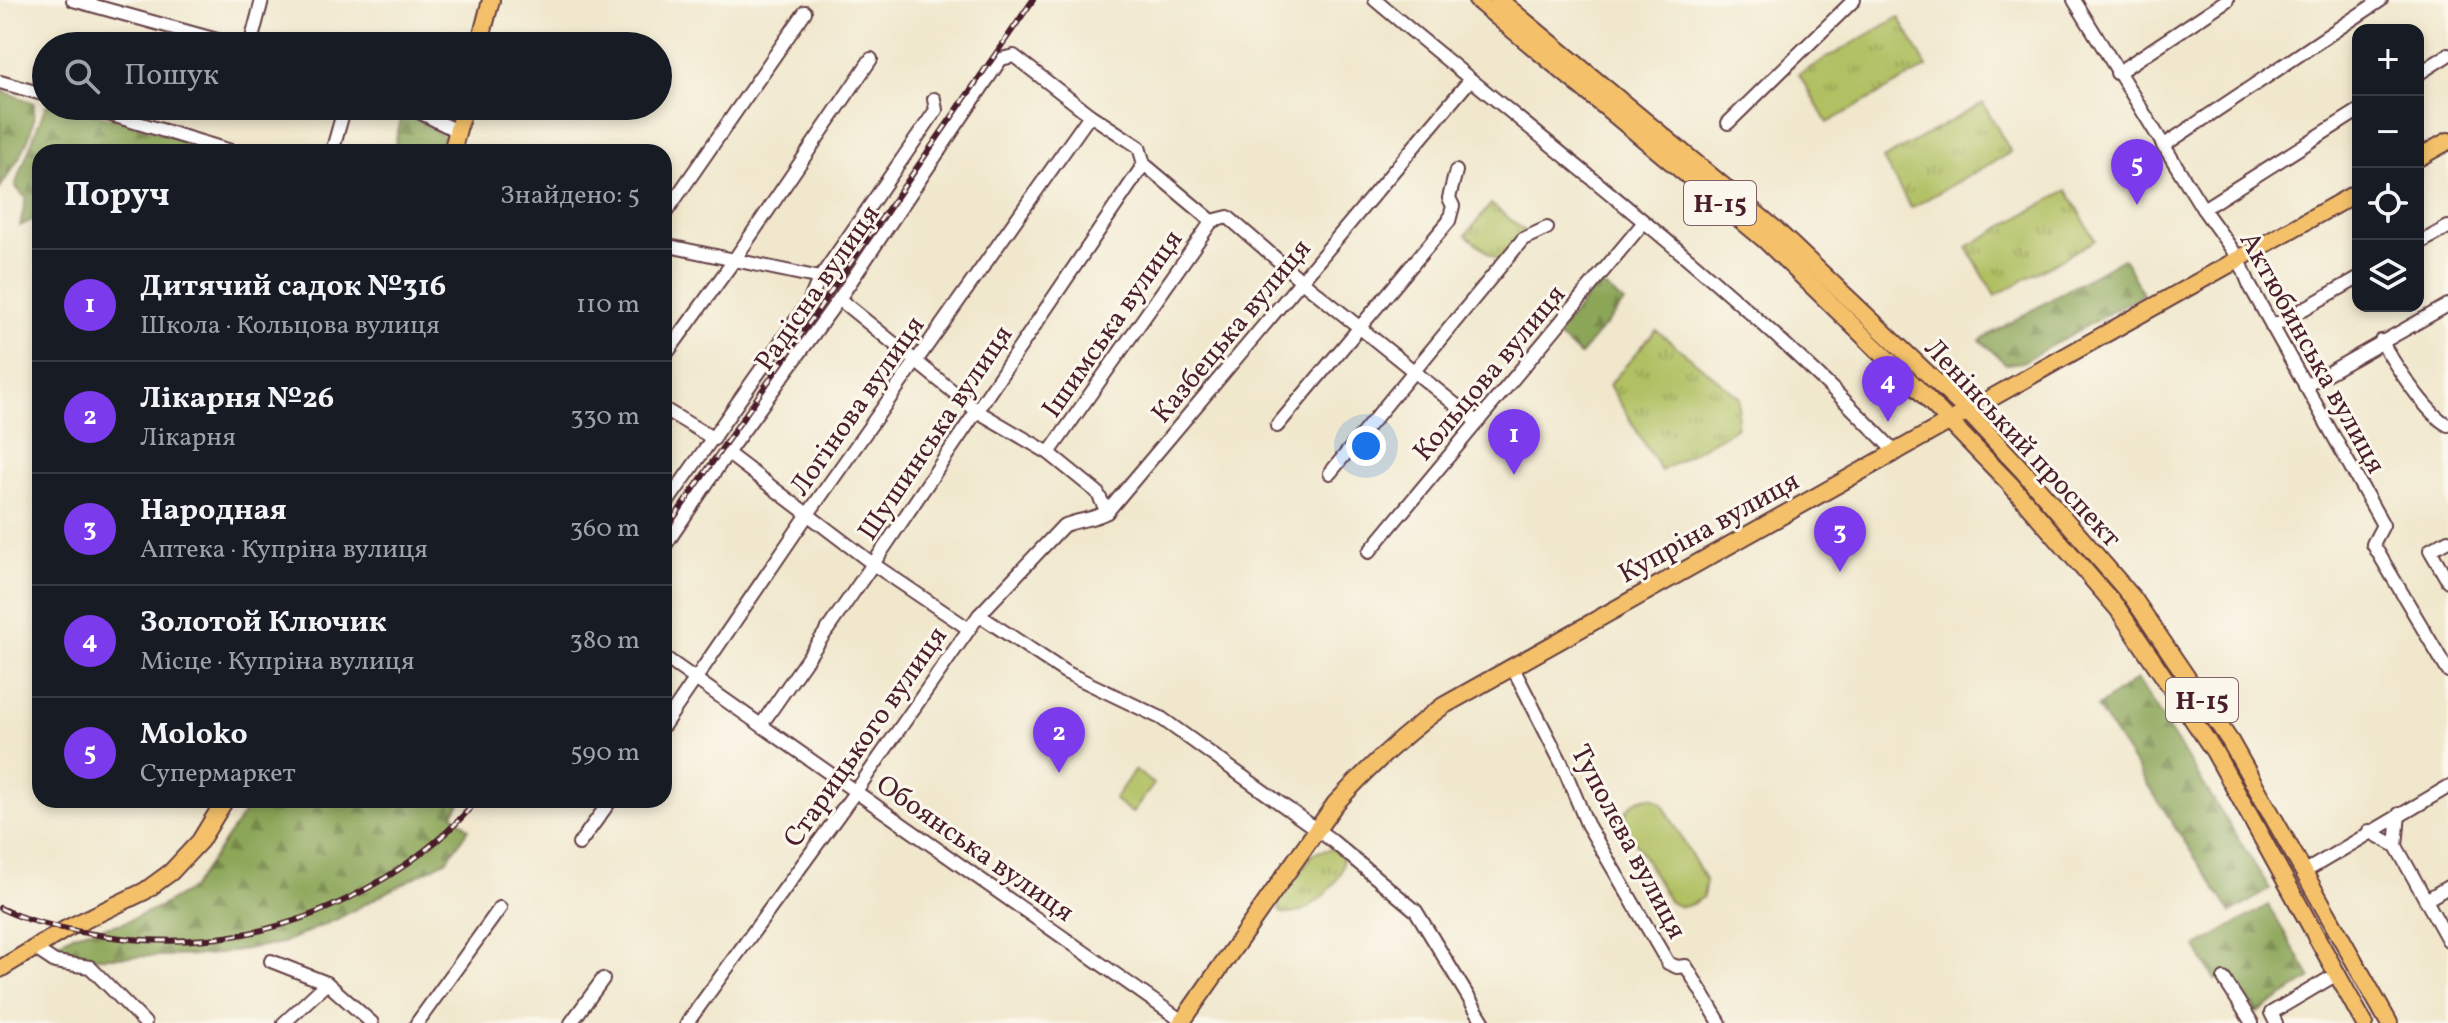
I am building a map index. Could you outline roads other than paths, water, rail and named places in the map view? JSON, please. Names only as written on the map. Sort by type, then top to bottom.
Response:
[{"type":"main road","points":[[483,32],[491,0]]},
{"type":"main road","name":"Ленінський проспект","points":[[1477,0],[1765,240],[1992,464],[2118,609],[2214,751],[2364,1023]]},
{"type":"main road","name":"Ленінський проспект","points":[[1499,0],[1775,229],[1968,412],[2133,598],[2230,741],[2389,1023]]},
{"type":"main road","points":[[454,144],[460,120]]},
{"type":"main road","points":[[2424,155],[2448,141]]},
{"type":"main road","name":"Купріна вулиця","points":[[1183,1022],[1335,804],[1397,742],[1443,706],[2352,195]]},
{"type":"main road","points":[[0,969],[66,929],[145,891],[171,872],[200,841],[220,808]]},
{"type":"street","points":[[73,0],[188,32]]},
{"type":"street","points":[[254,32],[262,0]]},
{"type":"street","points":[[1375,0],[1703,272],[1856,411],[1894,451]]},
{"type":"street","points":[[1728,123],[1854,0]]},
{"type":"street","name":"Актюбинська вулиця","points":[[2074,0],[2203,209],[2239,259],[2272,327],[2383,525],[2373,544],[2448,671]]},
{"type":"street","points":[[2117,73],[2227,0]]},
{"type":"street","points":[[2163,146],[2381,0]]},
{"type":"street","points":[[672,203],[805,12]]},
{"type":"street","points":[[2424,70],[2448,55]]},
{"type":"street","name":"Радісна вулиця","points":[[672,535],[728,451],[839,299],[1001,59],[1014,56],[1090,115]]},
{"type":"street","points":[[672,346],[871,59]]},
{"type":"street","name":"Казбецька вулиця","points":[[1107,512],[1470,80]]},
{"type":"street","points":[[0,82],[32,91]]},
{"type":"street","name":"Радісна вулиця","points":[[672,496],[810,300],[820,278],[936,110],[934,99]]},
{"type":"street","points":[[1090,115],[1139,147],[1144,164],[1212,221],[1228,217],[1413,373],[1477,422]]},
{"type":"street","name":"Логінова вулиця","points":[[672,713],[808,514],[1090,115]]},
{"type":"street","points":[[2203,209],[2352,115]]},
{"type":"street","points":[[128,120],[208,144]]},
{"type":"street","points":[[334,144],[341,120]]},
{"type":"street","points":[[435,120],[457,131]]},
{"type":"street","name":"Шушинська вулиця","points":[[761,725],[1144,164]]},
{"type":"street","points":[[1277,426],[1449,221],[1453,206],[1449,198],[1456,171]]},
{"type":"street","name":"Ішимська вулиця","points":[[1049,453],[1212,221]]},
{"type":"street","name":"Кольцова вулиця","points":[[1369,552],[1644,222]]},
{"type":"street","points":[[2424,241],[2448,227]]},
{"type":"street","points":[[1330,473],[1523,239],[1547,228]]},
{"type":"street","points":[[672,247],[820,278]]},
{"type":"street","points":[[2272,327],[2352,281]]},
{"type":"street","points":[[839,299],[977,411],[1049,453],[1097,492],[1107,512]]},
{"type":"street","points":[[2305,386],[2448,305]]},
{"type":"street","points":[[2381,341],[2397,370],[2437,417],[2448,425]]},
{"type":"street","points":[[672,414],[714,439]]},
{"type":"street","points":[[728,451],[873,564],[969,629]]},
{"type":"street","name":"Старицького вулиця","points":[[687,1023],[856,791],[979,615],[1063,526],[1078,520],[1093,519],[1107,512]]},
{"type":"street","points":[[2448,540],[2430,550],[2448,581]]},
{"type":"street","points":[[979,615],[1065,672],[1161,718],[1319,831],[1416,911],[1484,1023]]},
{"type":"street","name":"Обоянська вулиця","points":[[672,663],[1183,1022]]},
{"type":"street","name":"Туполєва вулиця","points":[[1512,666],[1562,764],[1587,824],[1668,963],[1677,967],[1686,966],[1720,1023]]},
{"type":"street","points":[[2304,872],[2448,787]]},
{"type":"street","points":[[579,844],[605,808]]},
{"type":"street","points":[[2396,846],[2399,814]]},
{"type":"street","points":[[2369,831],[2396,846],[2448,940]]},
{"type":"street","points":[[2426,900],[2448,887]]},
{"type":"street","points":[[417,1023],[500,908]]},
{"type":"street","points":[[34,948],[55,962],[90,967],[145,1023]]},
{"type":"street","points":[[271,961],[327,983],[372,1023]]},
{"type":"street","points":[[2224,979],[2252,1023],[2273,1018],[2337,974]]},
{"type":"street","points":[[571,1023],[603,979]]},
{"type":"street","points":[[284,1023],[327,983]]},
{"type":"railway","points":[[672,520],[1033,0]]},
{"type":"railway","points":[[0,908],[81,932],[161,941],[200,940],[276,927],[349,898],[385,878],[434,843],[470,808]]},
{"type":"place","name":"Moloko","points":[[2137,205]]},
{"type":"place","name":"Золотой Ключик","points":[[1888,422]]},
{"type":"place","name":"Дитячий садок №316","points":[[1514,475]]},
{"type":"place","name":"Народная","points":[[1840,572]]},
{"type":"place","name":"Лікарня №26","points":[[1059,773]]}]
